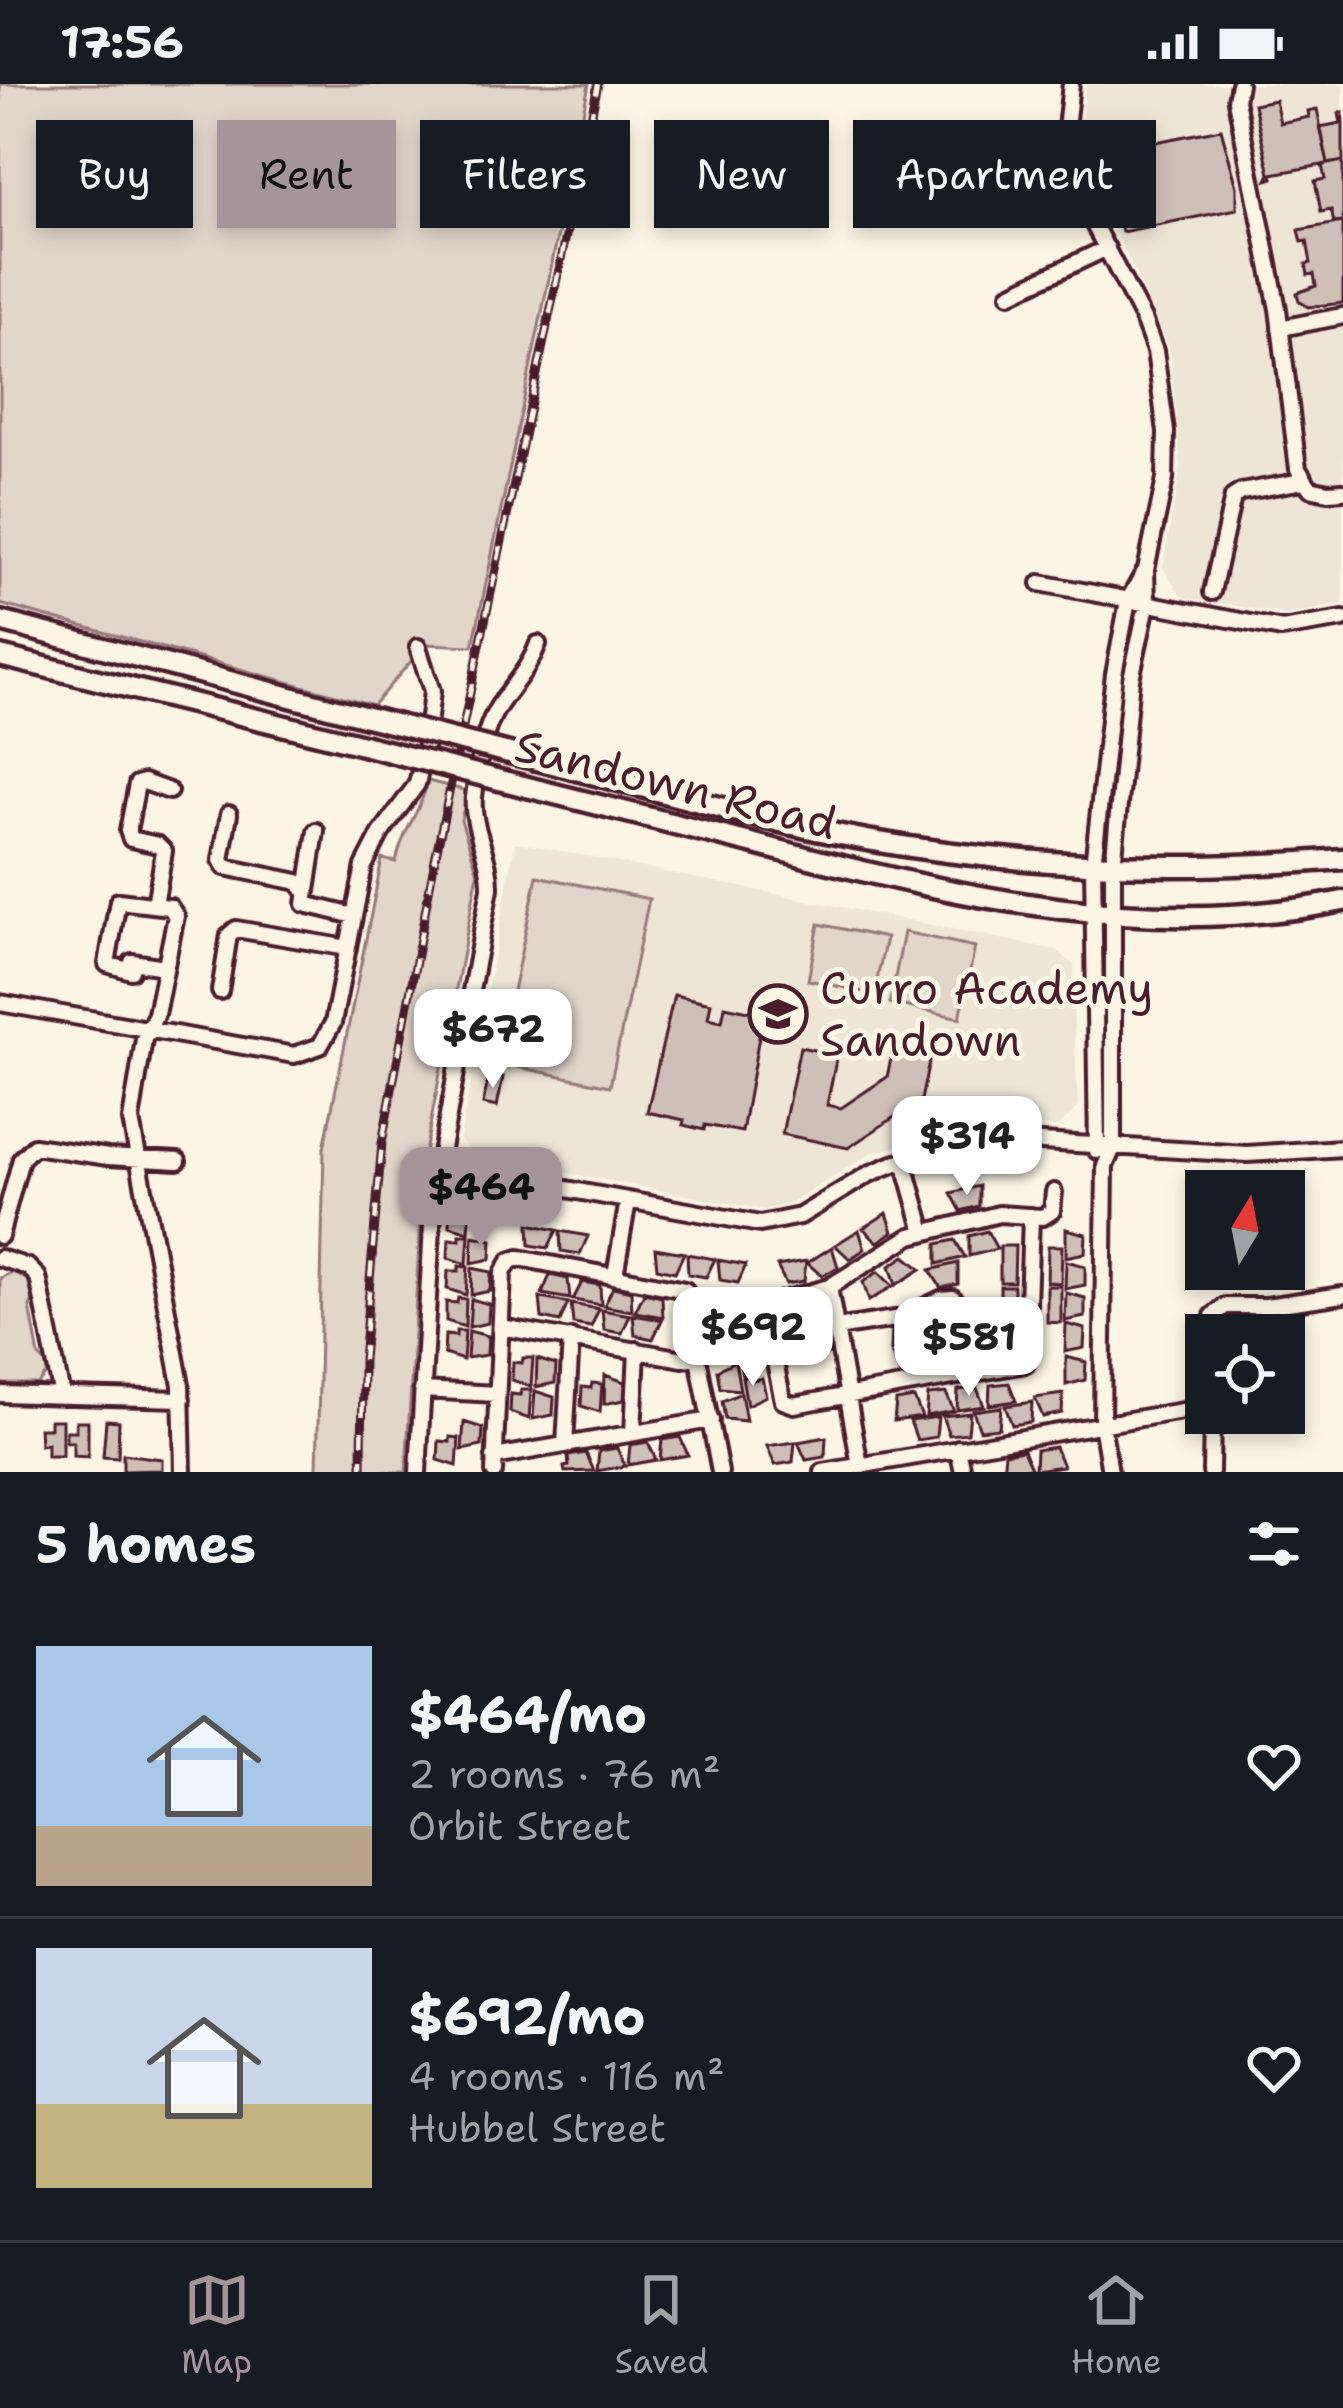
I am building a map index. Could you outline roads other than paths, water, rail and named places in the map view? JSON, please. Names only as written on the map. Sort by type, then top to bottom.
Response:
[{"type":"main road","name":"Sandown Road","points":[[0,621],[864,839],[970,855],[1103,866],[1266,866],[1343,859]]},
{"type":"main road","name":"Sandown Road","points":[[0,656],[941,892],[1103,914],[1214,915],[1343,901]]},
{"type":"street","points":[[1071,84],[1066,110],[1068,151],[1079,196],[1144,319],[1162,385],[1165,479],[1146,570],[1147,605],[1103,866]]},
{"type":"street","points":[[1239,84],[1237,109],[1280,328],[1298,469],[1303,481],[1318,491],[1343,491]]},
{"type":"street","points":[[1010,295],[1107,248]]},
{"type":"street","points":[[1280,328],[1343,316]]},
{"type":"street","points":[[1212,592],[1233,497],[1303,481]]},
{"type":"street","points":[[1105,1166],[1095,1148],[1111,694],[1128,601],[1146,570]]},
{"type":"street","points":[[1040,583],[1282,629],[1343,619]]},
{"type":"street","points":[[418,1472],[434,1192],[490,888],[474,798],[490,719],[532,661],[538,644]]},
{"type":"street","points":[[0,1003],[294,1055],[312,1052],[330,1033],[369,852],[411,794],[421,764],[433,706],[418,647]]},
{"type":"street","points":[[155,904],[164,851],[161,846],[131,839],[128,831],[137,784],[170,791]]},
{"type":"street","points":[[230,814],[221,860],[225,868],[298,882],[304,891]]},
{"type":"street","points":[[316,831],[304,902],[310,908],[354,916]]},
{"type":"street","points":[[165,968],[133,962],[131,970],[112,967],[105,958],[116,903],[124,899],[155,904],[176,913],[165,968],[150,1030],[144,1039],[132,1105],[135,1158],[182,1399],[183,1472]]},
{"type":"street","points":[[1103,914],[1113,1148],[1105,1166],[1102,1424],[1110,1472]]},
{"type":"street","points":[[220,992],[230,935],[236,929],[348,948]]},
{"type":"street","points":[[439,1166],[750,1223],[782,1222],[869,1174],[991,1139],[1278,1154],[1343,1148]]},
{"type":"street","points":[[0,1236],[6,1184],[22,1155],[34,1146],[178,1161]]},
{"type":"street","points":[[904,1161],[924,1232]]},
{"type":"street","points":[[1031,1216],[1028,1360],[1023,1366],[848,1396],[789,1404],[781,1399],[766,1315],[769,1304],[829,1287],[911,1236],[999,1214],[1049,1214],[1054,1192]]},
{"type":"street","points":[[615,1276],[628,1201]]},
{"type":"street","points":[[0,1258],[28,1267],[38,1277],[62,1396]]},
{"type":"street","points":[[711,1420],[565,1445],[494,1464],[503,1273],[509,1261],[519,1258],[680,1288],[689,1299],[711,1420],[720,1472]]},
{"type":"street","points":[[829,1287],[860,1466]]},
{"type":"street","points":[[1216,1314],[1230,1306],[1343,1295]]},
{"type":"street","points":[[836,1328],[902,1318],[953,1298],[963,1308],[964,1376]]},
{"type":"street","points":[[501,1327],[682,1359],[699,1356]]},
{"type":"street","points":[[565,1445],[571,1338]]},
{"type":"street","points":[[633,1433],[637,1350]]},
{"type":"street","points":[[422,1390],[497,1394]]},
{"type":"street","points":[[0,1394],[182,1399]]},
{"type":"street","points":[[823,1472],[1185,1413]]},
{"type":"street","points":[[1210,1434],[1211,1472]]},
{"type":"street","points":[[958,1448],[963,1472]]},
{"type":"railway","points":[[362,1472],[363,1360],[382,1143],[434,864],[598,84]]},
{"type":"place","name":"Curro Academy Sandown","points":[[778,1014]]}]
